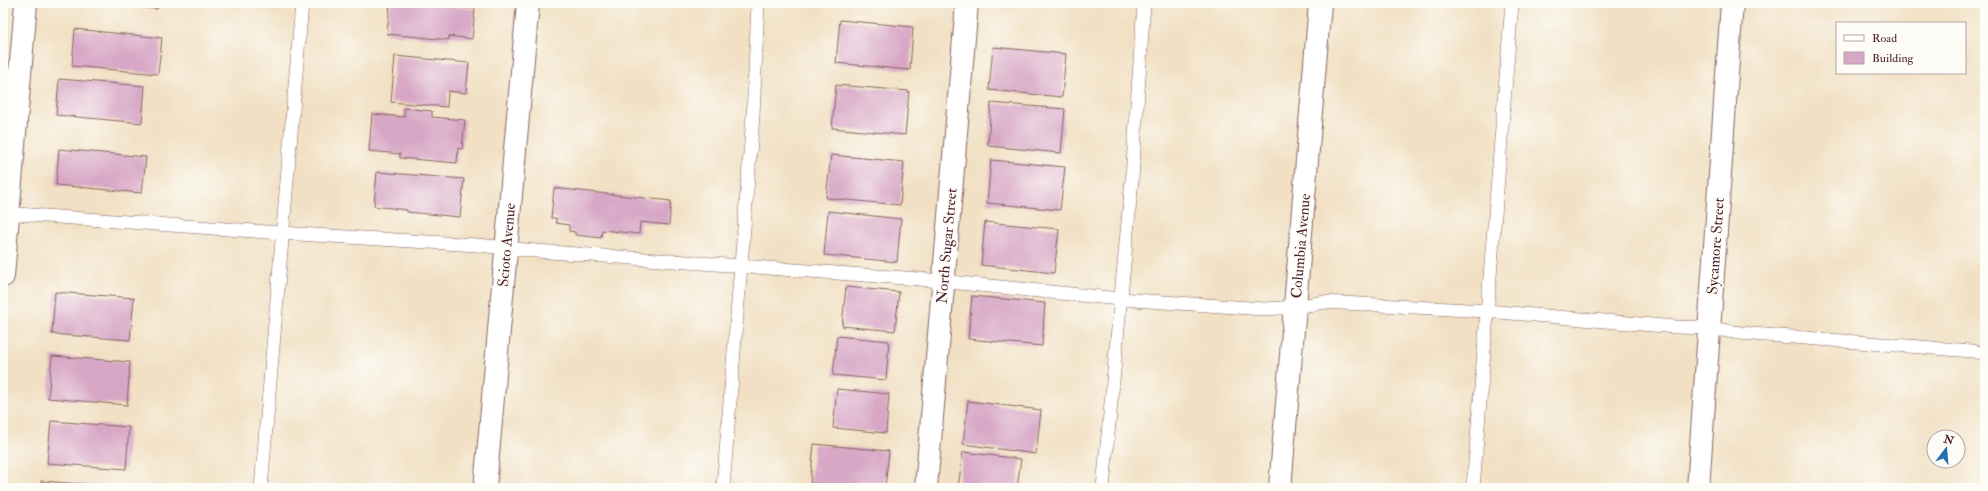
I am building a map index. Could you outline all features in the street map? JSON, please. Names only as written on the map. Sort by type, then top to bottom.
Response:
[{"type":"street","points":[[3,276],[6,213],[26,3]]},
{"type":"street","name":"Scioto Avenue","points":[[485,488],[528,3]]},
{"type":"street","name":"North Sugar Street","points":[[926,488],[967,3]]},
{"type":"street","name":"Columbia Avenue","points":[[1280,488],[1320,3]]},
{"type":"street","name":"Sycamore Street","points":[[1698,488],[1732,3]]},
{"type":"lane","points":[[261,488],[281,234],[302,3]]},
{"type":"lane","points":[[723,488],[753,116],[758,3]]},
{"type":"lane","points":[[1103,488],[1132,179],[1144,3]]},
{"type":"lane","points":[[1473,488],[1486,310],[1512,3]]},
{"type":"lane","points":[[6,213],[281,234],[506,248],[944,281],[1120,299],[1264,309],[1296,307],[1324,302],[1486,310],[1668,326],[1710,328],[1740,333],[1972,351],[1985,354]]},
{"type":"building","points":[[103,3],[158,3],[157,9]]},
{"type":"building","points":[[390,3],[414,3],[475,9],[472,39],[449,36],[449,40],[387,34]]},
{"type":"building","points":[[840,20],[913,27],[910,70],[836,63]]},
{"type":"building","points":[[75,29],[162,38],[158,74],[72,66]]},
{"type":"building","points":[[993,47],[1066,54],[1062,97],[989,90]]},
{"type":"building","points":[[395,56],[469,63],[466,93],[448,91],[447,107],[391,102]]},
{"type":"building","points":[[59,79],[145,86],[142,123],[56,115]]},
{"type":"building","points":[[836,85],[909,91],[905,135],[832,128]]},
{"type":"building","points":[[991,103],[1065,109],[1061,153],[988,146]]},
{"type":"building","points":[[404,108],[432,111],[432,117],[465,120],[462,149],[458,148],[457,163],[400,158],[400,154],[369,151],[372,114],[404,117]]},
{"type":"building","points":[[59,149],[146,157],[142,193],[56,185]]},
{"type":"building","points":[[831,155],[904,162],[900,205],[826,198]]},
{"type":"building","points":[[991,160],[1065,167],[1060,210],[987,203]]},
{"type":"building","points":[[377,172],[464,179],[460,217],[407,212],[407,210],[374,206]]},
{"type":"building","points":[[554,188],[671,201],[669,225],[640,222],[639,234],[602,230],[601,238],[575,235],[575,232],[569,231],[569,225],[556,223],[556,218],[551,218]]},
{"type":"building","points":[[828,211],[901,219],[897,262],[824,255]]},
{"type":"building","points":[[985,222],[1059,229],[1054,273],[981,265]]},
{"type":"building","points":[[846,287],[899,292],[895,331],[842,326]]},
{"type":"building","points":[[55,292],[134,298],[130,340],[52,334]]},
{"type":"building","points":[[972,296],[1045,303],[1042,346],[968,339]]},
{"type":"building","points":[[837,336],[889,341],[886,380],[833,375]]},
{"type":"building","points":[[52,356],[130,362],[127,405],[48,398]]},
{"type":"building","points":[[837,389],[889,394],[886,433],[833,428]]},
{"type":"building","points":[[968,401],[1041,410],[1036,454],[963,444]]},
{"type":"building","points":[[51,421],[129,427],[126,469],[47,463]]},
{"type":"building","points":[[814,444],[889,451],[885,488],[862,488],[810,483]]},
{"type":"building","points":[[963,452],[1021,459],[1017,488],[958,488]]},
{"type":"building","points":[[41,481],[120,487],[120,488],[41,488]]}]
